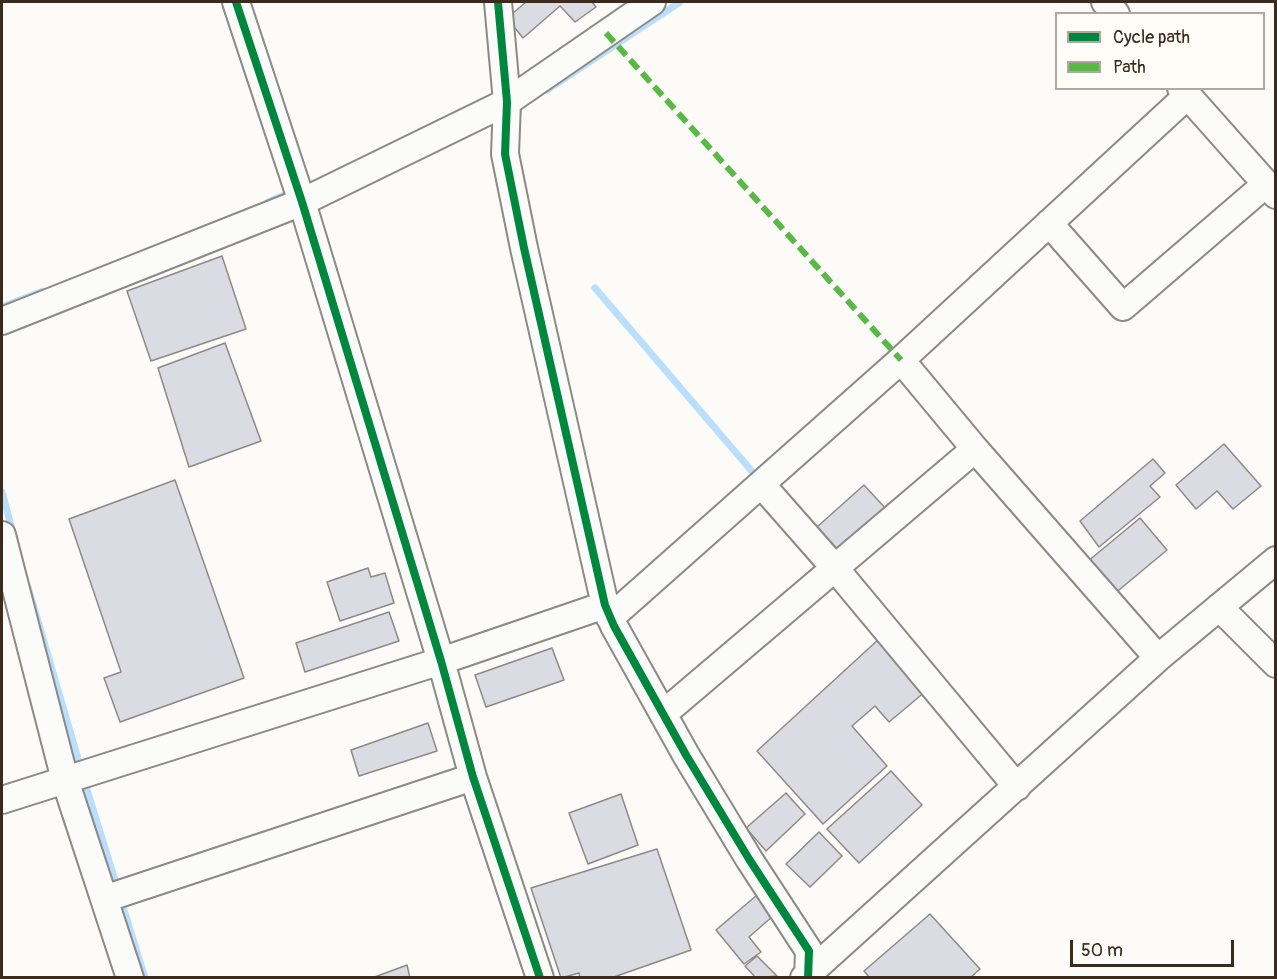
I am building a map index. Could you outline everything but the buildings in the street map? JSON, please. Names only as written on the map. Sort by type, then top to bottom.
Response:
[{"type":"street","points":[[236,2],[302,202],[441,661],[473,777],[540,978]]},
{"type":"street","points":[[498,2],[507,102],[505,154],[529,271],[608,611],[663,714],[743,850],[809,951],[807,977]]},
{"type":"street","points":[[2,321],[302,202],[507,102],[652,2]]},
{"type":"street","points":[[2,800],[441,661],[608,611],[761,484],[901,360],[1049,223],[1184,92],[1271,190],[1123,308],[1049,223]]},
{"type":"street","points":[[901,360],[975,449],[1158,658]]},
{"type":"street","points":[[663,714],[975,449]]},
{"type":"street","points":[[761,484],[834,567],[1017,786]]},
{"type":"street","points":[[2,535],[64,780],[130,978]]},
{"type":"street","points":[[807,977],[1158,658],[1275,560]]},
{"type":"street","points":[[1219,607],[1275,664]]},
{"type":"street","points":[[104,899],[473,777]]},
{"type":"waterway","points":[[547,90],[680,2]]},
{"type":"waterway","points":[[268,202],[294,191]]},
{"type":"waterway","points":[[595,288],[756,476]]},
{"type":"waterway","points":[[2,307],[43,291]]},
{"type":"waterway","points":[[2,492],[13,533]]},
{"type":"waterway","points":[[28,587],[81,769]]},
{"type":"waterway","points":[[84,780],[145,978]]},
{"type":"marked path","points":[[606,33],[901,360]]},
{"type":"cycle path","points":[[236,2],[302,202],[441,661],[473,777],[540,978]]},
{"type":"cycle path","points":[[498,2],[507,102],[505,154],[605,605],[614,626],[686,755],[749,859],[809,951],[808,978]]}]
